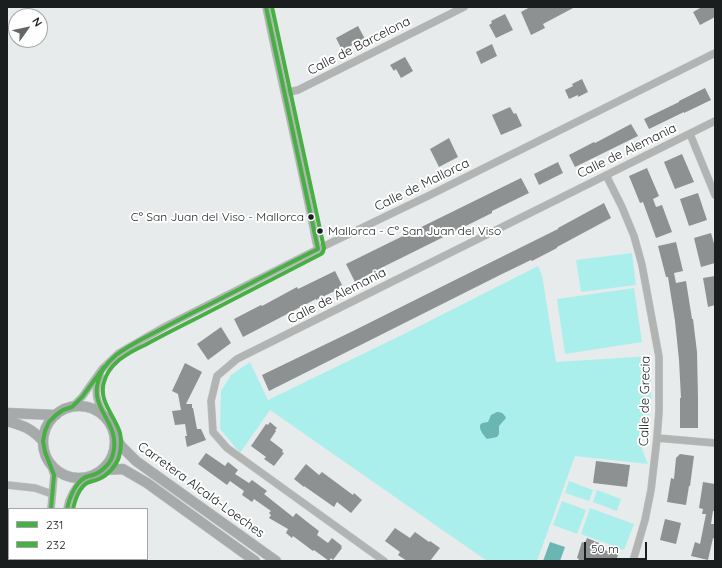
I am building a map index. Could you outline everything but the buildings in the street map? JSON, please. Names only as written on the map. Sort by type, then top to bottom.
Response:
[{"type":"main road","points":[[84,406],[95,410],[105,417],[112,426],[115,436],[113,455],[109,463],[94,475],[84,478],[74,478],[64,475],[49,461],[45,452],[45,431],[49,422],[63,410],[72,407],[84,406]]},
{"type":"main road","points":[[7,413],[56,415]]},
{"type":"main road","points":[[7,421],[22,425],[44,441]]},
{"type":"main road","name":"Carretera Alcalá-Loeches","points":[[115,436],[121,446],[136,461],[276,561]]},
{"type":"main road","name":"Carretera Alcalá-Loeches","points":[[102,470],[123,469],[147,483],[255,561]]},
{"type":"street","points":[[266,7],[318,249]]},
{"type":"street","name":"Calle de Barcelona","points":[[285,93],[298,90],[464,7]]},
{"type":"street","name":"Calle de Mallorca","points":[[72,407],[82,397],[102,369],[119,353],[160,329],[318,249],[715,53]]},
{"type":"street","name":"Calle de Alemania","points":[[384,561],[227,448],[213,432],[211,401],[217,376],[237,359],[715,122]]},
{"type":"street","points":[[690,134],[715,195]]},
{"type":"street","name":"Calle de Grecia","points":[[606,175],[634,236],[642,264],[659,357],[658,438],[651,490],[645,520],[633,561]]},
{"type":"street","points":[[102,369],[97,385],[96,398],[105,417]]},
{"type":"street","points":[[658,438],[715,443]]},
{"type":"street","points":[[49,461],[54,475],[51,508]]},
{"type":"street","points":[[67,508],[71,495],[84,478]]},
{"type":"street","points":[[7,485],[35,488],[52,494]]},
{"type":"shaded area","points":[[632,253],[636,285],[581,292],[576,260]]},
{"type":"shaded area","points":[[538,266],[542,275],[556,362],[651,356],[651,411],[642,426],[640,436],[642,449],[648,464],[575,456],[537,561],[487,561],[270,410],[240,453],[220,429],[221,391],[231,375],[250,362],[268,400],[406,333]]},
{"type":"shaded area","points":[[634,288],[642,342],[565,354],[557,299]]},
{"type":"shaded area","points":[[497,412],[503,414],[506,418],[499,426],[499,434],[497,437],[487,439],[481,431],[480,425],[488,422],[491,415]]},
{"type":"shaded area","points":[[569,481],[593,490],[589,501],[565,493]]},
{"type":"shaded area","points":[[597,490],[621,499],[617,511],[593,502]]},
{"type":"shaded area","points":[[562,501],[586,510],[577,534],[553,525]]},
{"type":"shaded area","points":[[590,508],[634,524],[624,550],[581,534]]},
{"type":"shaded area","points":[[550,542],[565,547],[560,561],[543,561]]},
{"type":"transit line","name":"231","points":[[266,7],[318,249]]},
{"type":"transit line","name":"232","points":[[73,508],[76,498],[84,485],[98,480],[106,475],[114,467],[119,457],[121,445],[120,433],[103,396],[106,376],[114,365],[135,350],[323,252],[324,248],[272,7]]},
{"type":"transit line","name":"231","points":[[67,508],[69,500],[78,484],[85,477],[96,474],[103,469],[108,464],[113,454],[113,434],[101,409],[97,392],[101,374],[110,361],[116,355],[142,339],[318,249]]},
{"type":"transit line","name":"231","points":[[51,508],[54,475],[45,452],[43,441],[45,431],[49,422],[56,415],[63,410],[72,407],[82,397],[104,367]]},
{"type":"place","name":"Cº San Juan del Viso - Mallorca","points":[[311,217]]},
{"type":"place","name":"Mallorca - Cº San Juan del Viso","points":[[320,231]]}]
